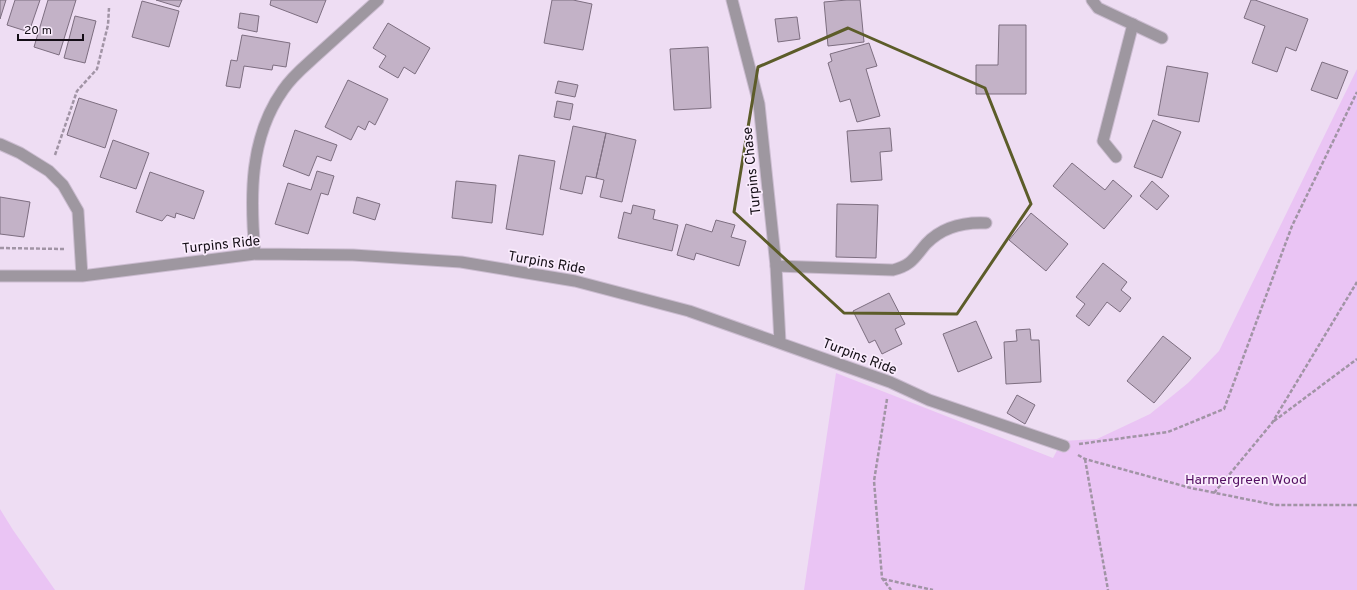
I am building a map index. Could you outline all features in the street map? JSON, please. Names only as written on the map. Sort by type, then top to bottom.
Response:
[{"type":"street","points":[[255,254],[251,213],[252,182],[255,157],[262,130],[272,108],[283,89],[298,72],[378,0]]},
{"type":"street","name":"Turpins Chase","points":[[732,0],[744,40],[759,104],[776,266],[780,342]]},
{"type":"street","points":[[1092,0],[1098,8],[1162,38]]},
{"type":"street","points":[[1116,157],[1103,142],[1134,24]]},
{"type":"street","points":[[0,144],[20,153],[49,171],[63,185],[78,211],[82,276]]},
{"type":"street","points":[[776,266],[893,270],[906,266],[942,231],[969,222],[986,223]]},
{"type":"street","name":"Turpins Ride","points":[[0,276],[82,276],[255,254],[353,255],[461,262],[575,281],[689,311],[890,382],[928,400],[1064,446]]},
{"type":"path","points":[[49,171],[77,90],[97,69],[108,25],[109,8]]},
{"type":"path","points":[[1064,446],[1168,432],[1224,409],[1292,226],[1357,92]]},
{"type":"path","points":[[0,248],[80,249]]},
{"type":"path","points":[[1214,493],[1272,423],[1357,282]]},
{"type":"path","points":[[1272,423],[1357,359]]},
{"type":"path","points":[[890,382],[874,481],[882,578],[891,590]]},
{"type":"path","points":[[1064,446],[1085,459],[1214,493],[1275,505],[1357,505]]},
{"type":"path","points":[[1085,459],[1108,590]]},
{"type":"path","points":[[882,578],[933,590]]},
{"type":"highlighted area","points":[[848,28],[985,88],[1031,204],[957,314],[844,313],[734,212],[758,67]]},
{"type":"green space","name":"Harmergreen Wood","points":[[1357,69],[1357,590],[804,590],[836,373],[1053,458],[1062,441],[1097,439],[1150,414],[1188,383],[1219,351]]},
{"type":"green space","points":[[0,509],[13,530],[55,590],[0,590]]},
{"type":"building","points":[[0,0],[6,0],[0,19]]},
{"type":"building","points":[[15,0],[40,0],[29,32],[7,25]]},
{"type":"building","points":[[48,0],[76,0],[59,55],[34,47]]},
{"type":"building","points":[[156,0],[182,0],[179,7]]},
{"type":"building","points":[[271,0],[326,0],[317,23],[270,5]]},
{"type":"building","points":[[552,0],[573,0],[592,4],[583,50],[544,43]]},
{"type":"building","points":[[860,0],[864,42],[828,46],[824,2]]},
{"type":"building","points":[[1251,0],[1255,0],[1308,19],[1296,51],[1286,47],[1277,72],[1252,63],[1265,26],[1244,18]]},
{"type":"building","points":[[142,1],[179,11],[169,47],[132,37]]},
{"type":"building","points":[[240,13],[259,16],[257,32],[238,28]]},
{"type":"building","points":[[75,16],[96,21],[85,63],[64,58]]},
{"type":"building","points":[[797,17],[800,39],[778,42],[775,19]]},
{"type":"building","points":[[388,23],[430,48],[415,74],[404,67],[398,78],[379,67],[386,56],[373,48]]},
{"type":"building","points":[[999,25],[1026,25],[1026,94],[976,94],[976,65],[998,65]]},
{"type":"building","points":[[242,35],[290,43],[286,67],[273,65],[272,70],[244,66],[240,88],[226,86],[231,60],[237,61]]},
{"type":"building","points":[[869,43],[877,66],[866,69],[880,116],[857,122],[850,99],[840,102],[828,63],[832,61],[830,54]]},
{"type":"building","points":[[708,47],[711,108],[674,110],[670,49]]},
{"type":"building","points":[[1322,62],[1348,71],[1337,99],[1311,90]]},
{"type":"building","points":[[1167,66],[1208,73],[1199,122],[1158,115]]},
{"type":"building","points":[[348,80],[388,99],[375,125],[369,121],[365,130],[358,126],[351,140],[325,127]]},
{"type":"building","points":[[558,81],[578,85],[575,97],[555,93]]},
{"type":"building","points":[[79,98],[117,110],[105,148],[67,135]]},
{"type":"building","points":[[557,101],[573,104],[570,120],[554,117]]},
{"type":"building","points":[[1153,120],[1181,132],[1162,178],[1134,167]]},
{"type":"building","points":[[573,126],[606,133],[596,178],[586,176],[582,194],[560,189]]},
{"type":"building","points":[[890,128],[892,151],[880,152],[882,180],[851,182],[847,131]]},
{"type":"building","points":[[295,130],[337,145],[331,161],[317,156],[309,176],[283,166]]},
{"type":"building","points":[[606,133],[636,140],[622,202],[600,197],[604,180],[596,178]]},
{"type":"building","points":[[113,140],[149,153],[136,189],[100,177]]},
{"type":"building","points":[[519,155],[555,161],[543,235],[506,229]]},
{"type":"building","points":[[1072,163],[1105,190],[1113,180],[1132,196],[1104,229],[1053,186]]},
{"type":"building","points":[[317,171],[334,176],[328,195],[321,193],[308,234],[275,224],[288,183],[311,190]]},
{"type":"building","points":[[150,172],[204,191],[194,219],[176,213],[175,218],[167,215],[162,221],[136,212]]},
{"type":"building","points":[[456,181],[496,185],[492,223],[452,218]]},
{"type":"building","points":[[1152,181],[1169,196],[1157,210],[1140,196]]},
{"type":"building","points":[[0,197],[30,202],[24,237],[0,234]]},
{"type":"building","points":[[357,197],[380,204],[375,220],[353,213]]},
{"type":"building","points":[[837,204],[878,205],[876,258],[836,257]]},
{"type":"building","points":[[633,205],[655,210],[653,219],[678,225],[672,251],[618,238],[624,212],[631,214]]},
{"type":"building","points":[[1031,213],[1068,244],[1046,271],[1009,240]]},
{"type":"building","points":[[716,220],[735,225],[731,237],[746,241],[739,266],[696,253],[694,260],[677,255],[686,224],[712,232]]},
{"type":"building","points":[[1103,263],[1127,282],[1121,290],[1131,298],[1120,312],[1107,302],[1089,326],[1076,316],[1085,304],[1076,297]]},
{"type":"building","points":[[889,293],[905,324],[895,329],[902,344],[882,354],[875,340],[869,343],[853,311]]},
{"type":"building","points":[[976,321],[992,358],[958,372],[943,334]]},
{"type":"building","points":[[1030,329],[1031,340],[1039,340],[1041,382],[1006,384],[1004,342],[1017,341],[1016,330]]},
{"type":"building","points":[[1163,336],[1191,358],[1154,403],[1127,381]]},
{"type":"building","points":[[1017,395],[1035,405],[1025,424],[1007,413]]}]
